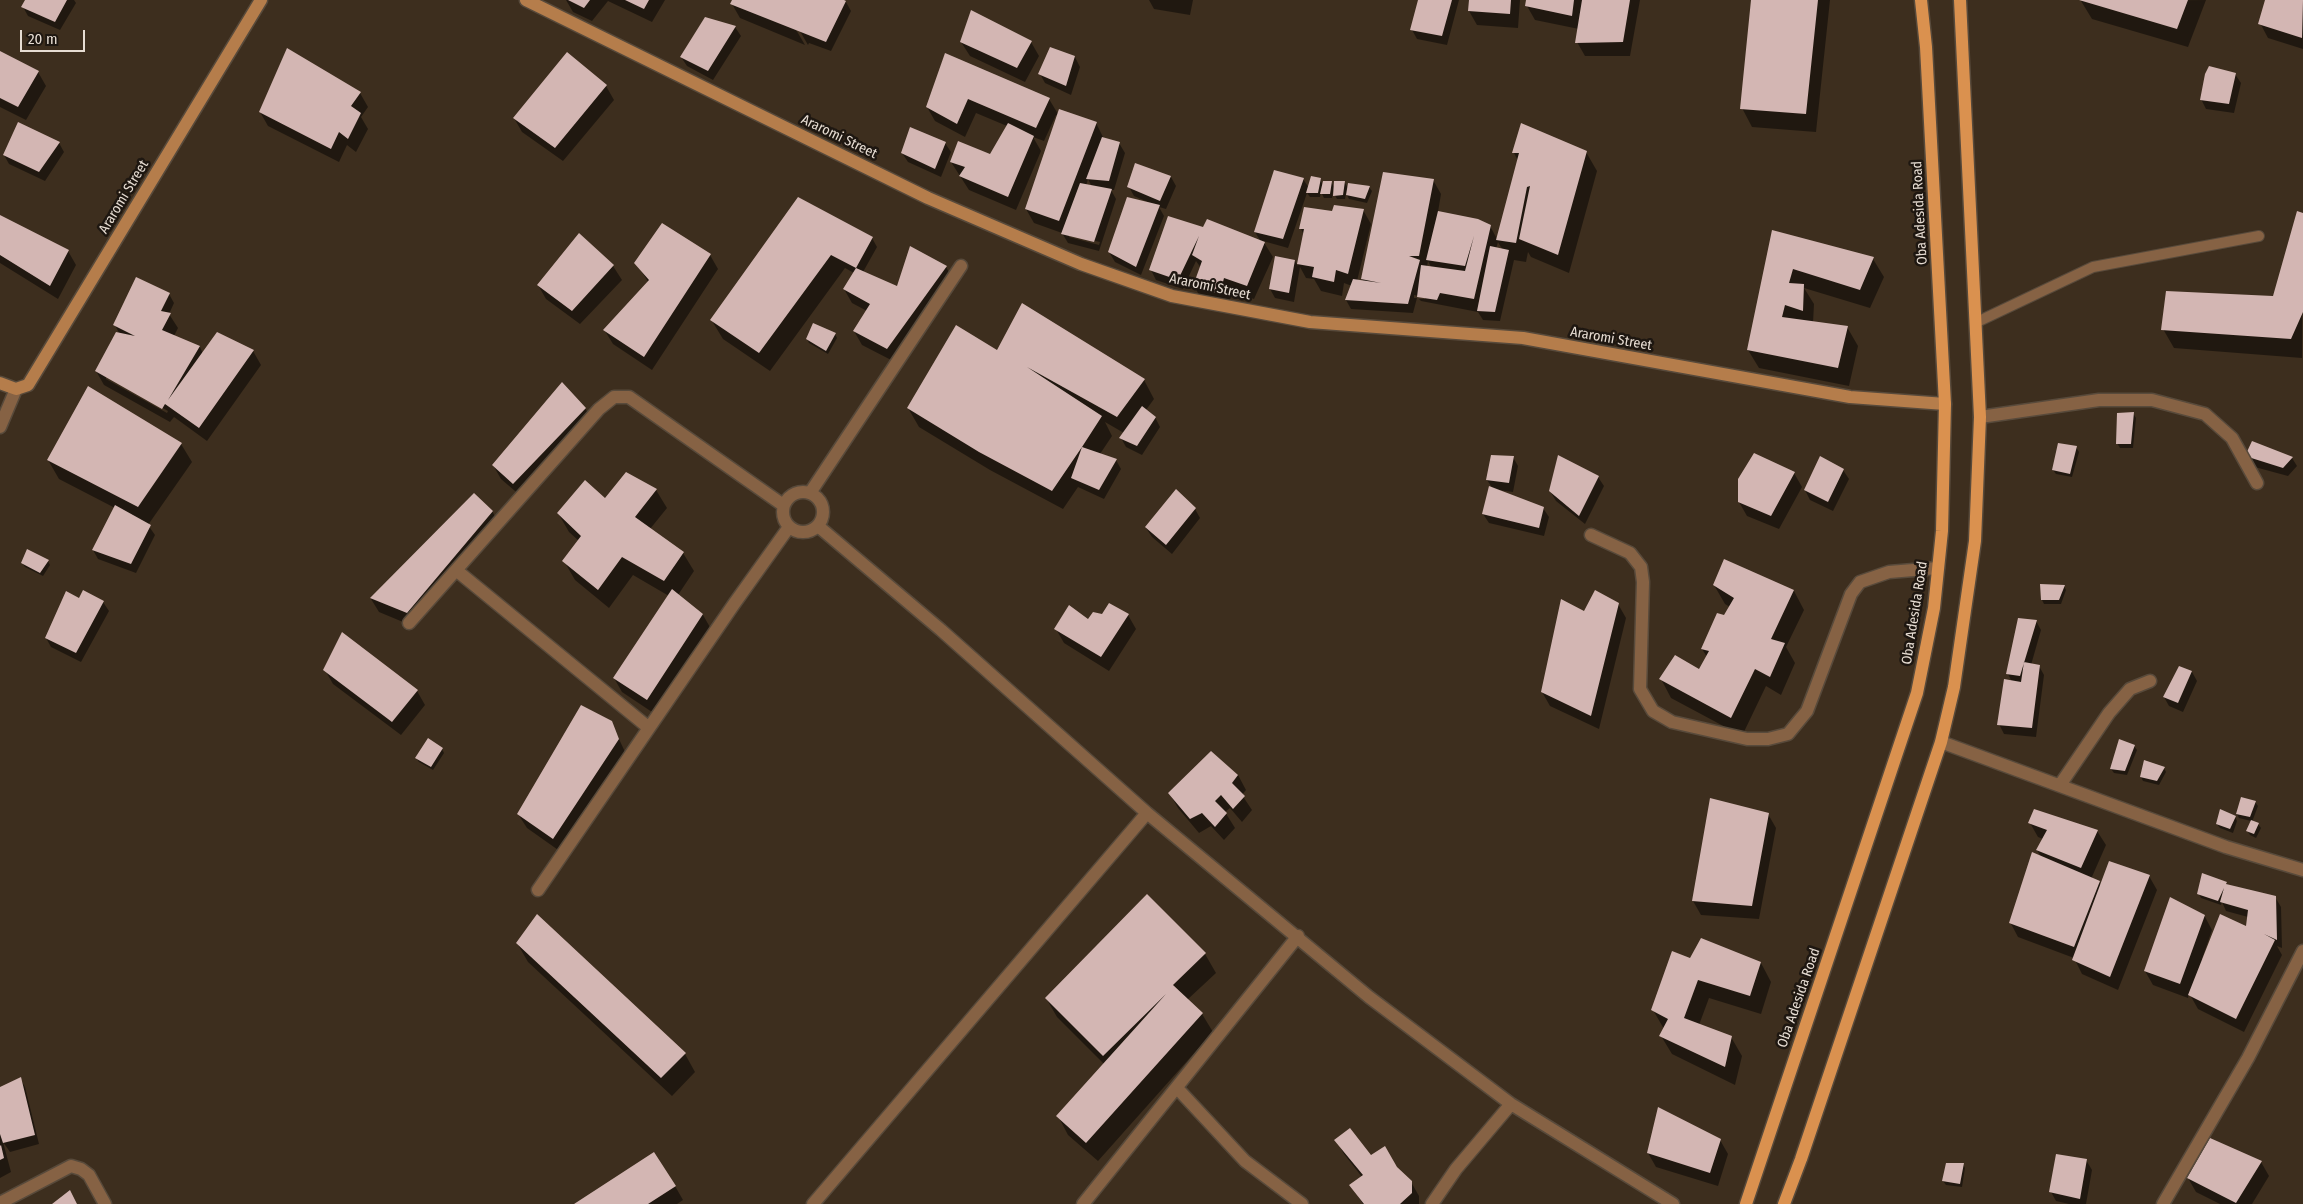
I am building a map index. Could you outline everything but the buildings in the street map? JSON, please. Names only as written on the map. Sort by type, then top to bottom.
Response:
[{"type":"main road","name":"Oba Adesida Road","points":[[1746,1204],[1917,693],[1934,608],[1942,531],[1945,404],[1926,57],[1921,0]]},
{"type":"main road","points":[[1784,1204],[1801,1160],[1941,742],[1954,687],[1975,541],[1980,417],[1977,322],[1970,241],[1960,0]]},
{"type":"street","name":"Araromi Street","points":[[16,389],[28,384],[260,0]]},
{"type":"street","name":"Araromi Street","points":[[526,0],[928,198],[1081,264],[1172,296],[1310,322],[1523,338],[1850,398],[1945,404]]},
{"type":"street","points":[[810,493],[961,266]]},
{"type":"street","points":[[0,383],[16,389],[0,427]]},
{"type":"street","points":[[409,623],[599,409],[614,397],[629,397],[783,505]]},
{"type":"street","points":[[1980,417],[2099,400],[2152,400],[2205,414],[2232,438],[2248,471],[2257,483]]},
{"type":"street","points":[[802,491],[810,493],[817,497],[823,511],[818,526],[803,533],[795,532],[789,527],[782,513],[783,505],[794,493],[802,491]]},
{"type":"street","points":[[818,526],[941,630],[1147,812],[1370,997],[1511,1104],[1673,1204]]},
{"type":"street","points":[[538,890],[789,527]]},
{"type":"street","points":[[1591,534],[1630,553],[1641,567],[1643,582],[1640,689],[1653,710],[1672,722],[1747,739],[1768,739],[1788,734],[1807,711],[1851,594],[1860,582],[1889,572],[1938,568]]},
{"type":"street","points":[[456,570],[536,638],[649,728]]},
{"type":"street","points":[[2060,785],[2108,713],[2130,689],[2150,681]]},
{"type":"street","points":[[1941,742],[2226,847],[2303,870]]},
{"type":"street","points":[[813,1204],[1147,812]]},
{"type":"street","points":[[1087,1201],[1298,936]]},
{"type":"street","points":[[2163,1204],[2248,1058],[2303,951]]},
{"type":"street","points":[[1176,1088],[1245,1161],[1302,1204]]},
{"type":"street","points":[[1432,1204],[1456,1169],[1511,1104]]},
{"type":"street","points":[[0,1203],[71,1166],[81,1168],[89,1175],[105,1204]]},
{"type":"lane","points":[[1977,322],[2093,267],[2259,236]]}]
